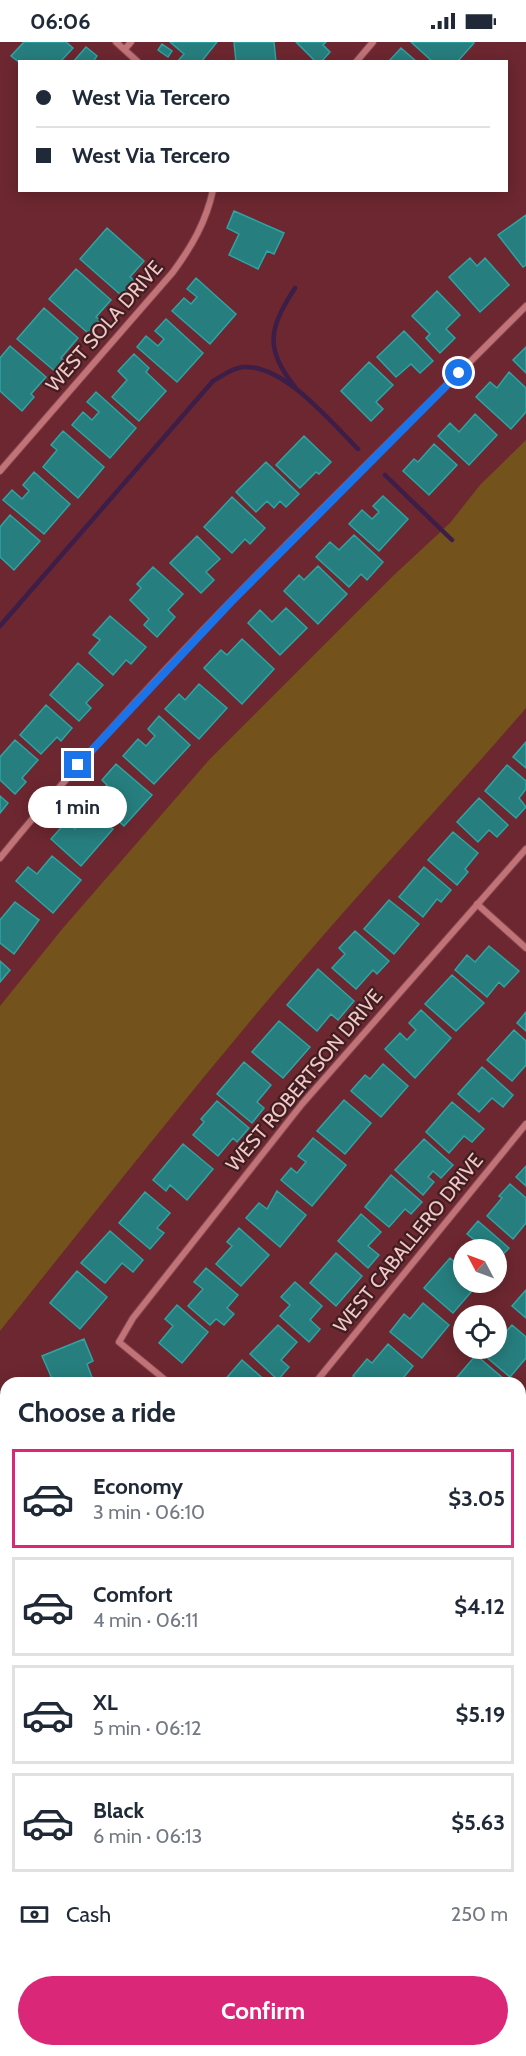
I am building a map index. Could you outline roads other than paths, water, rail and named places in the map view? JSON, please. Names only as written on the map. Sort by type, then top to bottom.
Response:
[{"type":"street","points":[[116,42],[136,60]]},
{"type":"street","points":[[125,49],[131,42]]},
{"type":"street","points":[[358,60],[373,42]]},
{"type":"street","name":"WEST SOLA DRIVE","points":[[0,471],[173,272],[200,230],[212,192]]},
{"type":"street","points":[[0,858],[63,780],[231,602],[526,306]]},
{"type":"street","name":"WEST ROBERTSON DRIVE","points":[[162,1377],[119,1342],[133,1318],[302,1104],[526,849]]},
{"type":"street","points":[[477,904],[526,948]]},
{"type":"street","name":"WEST CABALLERO DRIVE","points":[[320,1377],[526,1124]]},
{"type":"street","points":[[0,1665],[0,1758]]},
{"type":"waterway","points":[[295,288],[280,314],[274,338],[274,349],[278,361],[295,387]]},
{"type":"waterway","points":[[0,626],[213,381],[231,371],[243,367],[259,369],[275,375],[306,397],[358,449]]},
{"type":"waterway","points":[[385,475],[452,540]]}]
